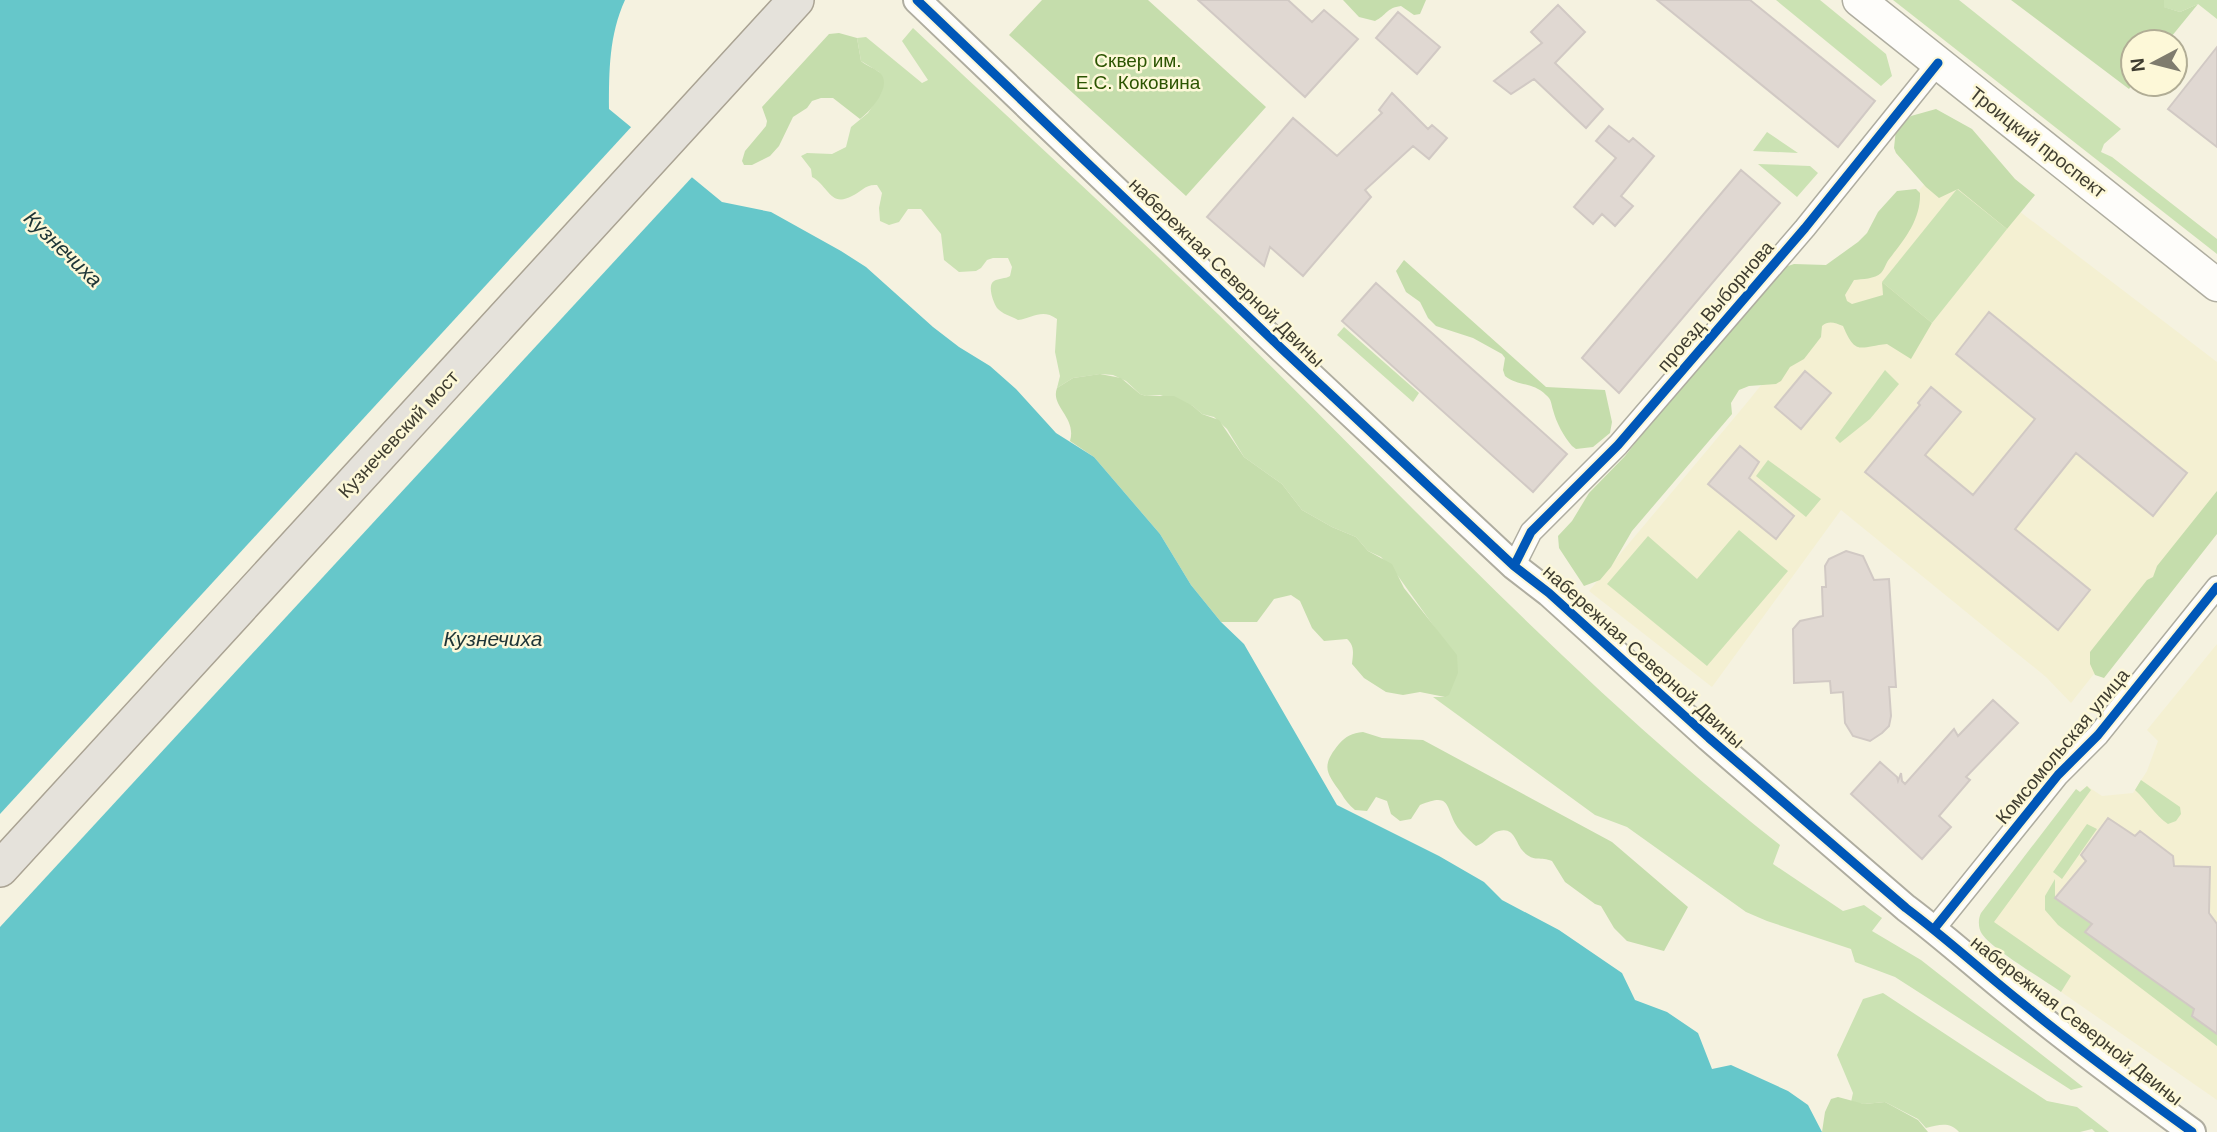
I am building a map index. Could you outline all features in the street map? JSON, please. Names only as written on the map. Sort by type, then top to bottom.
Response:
[{"type":"main road","name":"Кузнечевский мост","points":[[0,869],[796,0]]},
{"type":"main road","name":"Троицкий проспект","points":[[1859,0],[2217,285]]},
{"type":"street","name":"набережная Северной Двины","points":[[917,0],[1282,349],[1514,566],[1549,593],[1770,791],[1906,908],[2114,1076],[2192,1132]]},
{"type":"street","name":"проезд Выборнова","points":[[1514,566],[1531,532],[1618,445],[1805,228],[1938,63]]},
{"type":"street","name":"Комсомольская улица","points":[[1934,929],[2058,775],[2098,735],[2217,587]]},
{"type":"shaded area","points":[[1947,156],[2217,362],[2217,518],[2071,703],[2046,677],[1841,510],[1712,687],[1589,591],[1745,405]]},
{"type":"shaded area","points":[[2217,644],[2217,1100],[2005,953],[1984,914],[2077,790],[2080,792],[2087,786],[2102,796],[2133,793],[2147,771],[2158,741],[2147,730]]},
{"type":"green space","name":"Сквер им. Е.С. Коковина","points":[[1042,0],[1148,0],[1266,107],[1186,196],[1009,35]]},
{"type":"green space","points":[[1343,0],[1426,0],[1420,14],[1414,15],[1401,6],[1389,10],[1375,21],[1359,17]]},
{"type":"green space","points":[[1776,0],[1820,0],[1886,54],[1892,76],[1881,86]]},
{"type":"green space","points":[[1893,0],[1959,0],[2121,129],[2104,144],[2101,152],[2112,157],[2217,239],[2217,254]]},
{"type":"green space","points":[[2011,0],[2164,0],[2164,7],[2180,12],[2198,4],[2178,28],[2119,28],[2119,81]]},
{"type":"green space","points":[[2164,0],[2217,0],[2217,19],[2198,4],[2180,12],[2163,7]]},
{"type":"green space","points":[[913,28],[1219,315],[1562,655],[1705,784],[1780,845],[1773,864],[1843,911],[1864,905],[1882,918],[1872,931],[1921,960],[2083,1087],[2071,1090],[1895,977],[1855,962],[1851,949],[1746,912],[1627,827],[1595,815],[1433,697],[1445,697],[1445,642],[1398,576],[1381,557],[1368,551],[1356,537],[1302,510],[1282,484],[1244,457],[1227,429],[1214,417],[1202,414],[1193,406],[1160,395],[1140,394],[1126,381],[1113,375],[1073,378],[1057,388],[1060,376],[1055,352],[1057,319],[1042,314],[1018,320],[999,310],[994,302],[991,286],[994,281],[1010,276],[1012,267],[1008,258],[993,258],[976,271],[959,272],[944,260],[941,234],[921,209],[908,209],[899,222],[889,225],[880,221],[882,193],[877,185],[866,187],[845,199],[830,194],[812,177],[811,169],[801,156],[807,153],[832,154],[846,147],[851,127],[868,113],[881,93],[883,84],[879,72],[861,61],[857,38],[866,37],[922,83],[928,80],[902,41]]},
{"type":"green space","points":[[839,33],[857,38],[861,61],[879,72],[884,79],[882,92],[874,105],[860,119],[833,98],[812,101],[807,108],[793,117],[779,146],[770,156],[752,165],[744,165],[742,161],[745,151],[766,126],[762,107],[829,34]]},
{"type":"green space","points":[[1936,109],[1972,129],[2015,179],[2035,195],[2007,229],[1958,189],[1939,198],[1896,153],[1896,129],[1911,116]]},
{"type":"green space","points":[[1767,132],[1798,153],[1753,151]]},
{"type":"green space","points":[[1758,164],[1810,166],[1818,173],[1797,197]]},
{"type":"green space","points":[[1916,189],[1920,193],[1920,202],[1915,220],[1906,236],[1881,273],[1872,278],[1854,280],[1845,295],[1847,301],[1852,304],[1883,295],[1882,282],[1932,323],[1911,359],[1887,344],[1864,348],[1855,346],[1843,326],[1827,323],[1822,326],[1821,337],[1804,359],[1790,367],[1781,381],[1739,390],[1731,403],[1732,414],[1632,531],[1611,567],[1600,580],[1584,586],[1559,548],[1558,536],[1572,521],[1589,493],[1625,456],[1782,268],[1794,264],[1826,265],[1867,233],[1878,212],[1897,191]]},
{"type":"green space","points":[[1957,189],[2007,229],[1932,323],[1882,282]]},
{"type":"green space","points":[[1404,260],[1546,387],[1605,390],[1612,422],[1610,433],[1593,447],[1576,449],[1572,446],[1558,424],[1548,397],[1536,388],[1505,376],[1505,358],[1502,354],[1473,338],[1436,326],[1428,318],[1420,302],[1406,292],[1396,271]]},
{"type":"green space","points":[[1344,327],[1419,393],[1413,402],[1337,335]]},
{"type":"green space","points":[[1885,370],[1899,384],[1870,419],[1840,443],[1835,438]]},
{"type":"green space","points":[[1100,374],[1121,378],[1146,396],[1174,396],[1202,414],[1219,420],[1244,457],[1282,484],[1302,510],[1356,537],[1368,551],[1392,564],[1404,588],[1457,655],[1458,673],[1449,695],[1445,697],[1420,692],[1403,695],[1386,692],[1364,678],[1352,664],[1350,642],[1347,639],[1324,641],[1312,628],[1300,601],[1291,595],[1274,599],[1257,622],[1221,622],[1191,585],[1160,534],[1094,457],[1070,441],[1070,425],[1057,401],[1057,388],[1073,378]]},
{"type":"green space","points":[[1768,460],[1821,499],[1806,517],[1756,476]]},
{"type":"green space","points":[[2217,491],[2217,534],[2104,678],[2095,675],[2090,664],[2090,652],[2147,580],[2153,577],[2157,566]]},
{"type":"green space","points":[[1739,530],[1788,571],[1707,666],[1607,584],[1648,536],[1697,579]]},
{"type":"green space","points":[[1363,732],[1382,738],[1423,740],[1612,842],[1688,907],[1664,951],[1627,941],[1614,928],[1601,906],[1565,882],[1552,861],[1526,854],[1508,831],[1496,832],[1476,846],[1458,828],[1446,803],[1437,800],[1420,805],[1411,819],[1400,821],[1391,814],[1387,801],[1376,797],[1367,811],[1355,810],[1329,775],[1328,764],[1342,741],[1350,735]]},
{"type":"green space","points":[[2141,780],[2180,807],[2181,814],[2176,821],[2168,824],[2135,790]]},
{"type":"green space","points":[[2087,786],[2091,790],[1994,922],[2071,976],[2061,992],[1988,941],[1981,932],[1979,921],[1981,913],[2076,789],[2080,792]]},
{"type":"green space","points":[[2087,824],[2097,829],[2062,879],[2053,872]]},
{"type":"green space","points":[[2055,879],[2055,898],[2092,924],[2086,932],[2194,1009],[2192,1016],[2217,1034],[2217,1046],[2058,925],[2045,910],[2045,896]]},
{"type":"green space","points":[[1883,993],[2047,1101],[2077,1107],[2109,1132],[2095,1132],[2092,1129],[2080,1132],[1959,1132],[1948,1125],[1926,1128],[1918,1119],[1885,1102],[1851,1102],[1853,1093],[1837,1055],[1863,999]]},
{"type":"green space","points":[[1838,1097],[1864,1104],[1885,1102],[1918,1120],[1928,1132],[1822,1132],[1825,1112],[1831,1099]]},
{"type":"water","name":"Кузнечиха","points":[[0,0],[625,0],[613,40],[609,109],[722,202],[771,212],[866,267],[933,327],[990,366],[1016,389],[1056,433],[1094,457],[1160,534],[1191,585],[1221,622],[1244,644],[1337,805],[1439,856],[1484,882],[1502,900],[1559,930],[1622,973],[1635,1000],[1667,1012],[1698,1033],[1712,1069],[1731,1065],[1788,1091],[1808,1105],[1822,1132],[0,1132]]},
{"type":"pier","points":[[633,125],[694,175],[0,927],[0,814]]},
{"type":"building","points":[[1198,0],[1288,0],[1312,22],[1324,10],[1358,39],[1305,97]]},
{"type":"building","points":[[1657,0],[1750,0],[1875,101],[1838,147]]},
{"type":"building","points":[[1558,5],[1585,32],[1555,63],[1603,109],[1586,128],[1534,79],[1511,94],[1494,81],[1542,43],[1531,32]]},
{"type":"building","points":[[1398,12],[1440,47],[1417,74],[1376,38]]},
{"type":"building","points":[[2217,47],[2217,147],[2168,109],[2177,98],[2189,98],[2189,82]]},
{"type":"building","points":[[1392,93],[1428,129],[1432,125],[1447,138],[1429,159],[1413,146],[1365,190],[1371,197],[1303,276],[1270,247],[1264,266],[1207,217],[1293,118],[1337,156],[1382,113],[1379,110]]},
{"type":"building","points":[[1609,126],[1629,142],[1633,138],[1654,156],[1621,196],[1633,206],[1615,226],[1602,214],[1593,224],[1574,207],[1616,158],[1596,141]]},
{"type":"building","points":[[1741,170],[1780,203],[1619,393],[1582,358]]},
{"type":"building","points":[[1376,283],[1567,454],[1533,492],[1342,321]]},
{"type":"building","points":[[1989,312],[2187,473],[2153,516],[2076,453],[2015,529],[2090,590],[2058,630],[1865,472],[1920,405],[1918,403],[1931,387],[1961,412],[1925,455],[1973,495],[2035,419],[1956,354]]},
{"type":"building","points":[[1805,371],[1831,393],[1801,429],[1775,407]]},
{"type":"building","points":[[1740,446],[1759,462],[1749,478],[1794,516],[1776,539],[1708,484]]},
{"type":"building","points":[[1846,551],[1863,556],[1874,580],[1889,579],[1896,687],[1889,687],[1889,726],[1870,741],[1853,736],[1845,723],[1843,692],[1831,693],[1830,681],[1794,683],[1793,629],[1800,621],[1823,616],[1822,587],[1826,587],[1825,566],[1829,559]]},
{"type":"building","points":[[1993,700],[2018,723],[1966,777],[1970,780],[1939,816],[1951,827],[1922,859],[1851,794],[1880,762],[1898,781],[1901,773],[1905,784],[1954,729],[1958,736]]},
{"type":"building","points":[[2108,818],[2135,836],[2140,831],[2173,856],[2174,866],[2210,867],[2209,913],[2217,924],[2217,1034],[2192,1016],[2194,1009],[2085,932],[2092,924],[2055,898],[2086,861],[2081,855]]},
{"type":"cycle path","points":[[917,0],[1282,349],[1514,566],[1549,593],[1709,738],[1906,908],[2064,1036],[2192,1132]]},
{"type":"cycle path","points":[[1514,566],[1531,532],[1618,445],[1805,228],[1938,63]]},
{"type":"cycle path","points":[[1934,929],[2058,775],[2098,735],[2217,587]]}]
